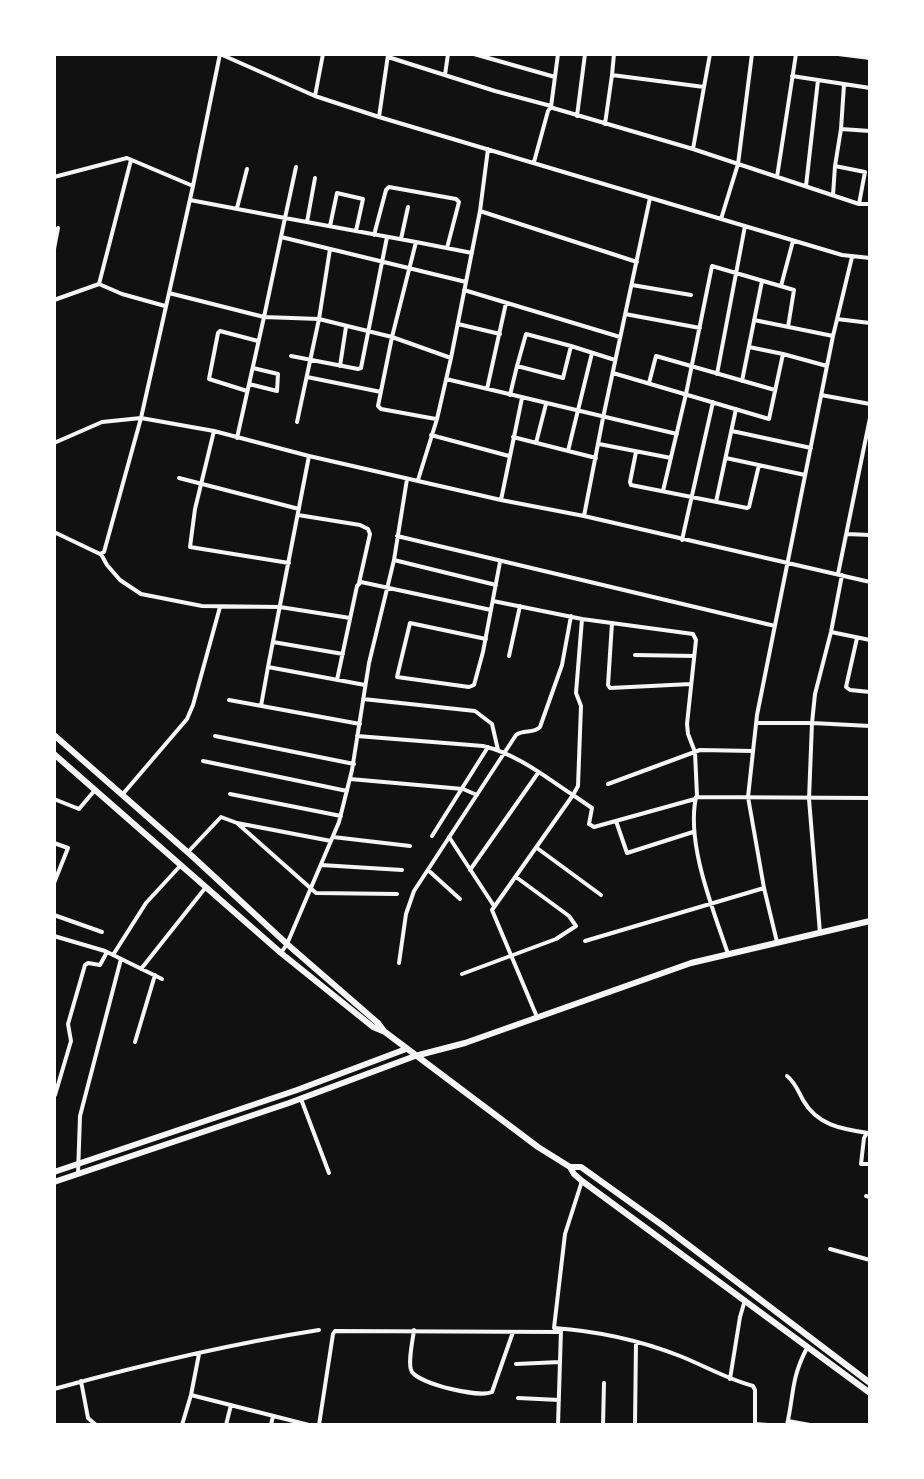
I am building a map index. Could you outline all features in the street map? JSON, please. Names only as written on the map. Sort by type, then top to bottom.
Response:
[{"type":"main road","points":[[54,735],[121,796],[188,852],[287,944],[378,1023],[385,1032]]},
{"type":"main road","points":[[55,756],[281,953],[373,1027],[385,1032],[538,1147],[570,1167],[582,1181],[870,1393]]},
{"type":"main road","points":[[152,839],[160,829]]},
{"type":"main road","points":[[54,1182],[301,1099],[415,1056],[465,1043],[691,963],[870,921]]},
{"type":"main road","points":[[54,1172],[297,1090],[406,1048]]},
{"type":"main road","points":[[570,1167],[581,1167],[617,1192],[870,1383]]},
{"type":"street","points":[[101,554],[104,552],[141,418],[194,186],[220,54],[315,96],[379,117],[793,241],[852,257],[870,258]]},
{"type":"street","points":[[315,96],[324,54]]},
{"type":"street","points":[[445,75],[448,54]]},
{"type":"street","points":[[475,54],[555,77]]},
{"type":"street","points":[[534,162],[551,107],[558,54]]},
{"type":"street","points":[[577,116],[585,54]]},
{"type":"street","points":[[605,124],[614,54]]},
{"type":"street","points":[[693,149],[710,54]]},
{"type":"street","points":[[721,219],[738,164],[752,54]]},
{"type":"street","points":[[777,177],[795,54]]},
{"type":"street","points":[[838,54],[870,58]]},
{"type":"street","points":[[379,117],[388,55],[495,91],[693,149],[859,204],[870,204]]},
{"type":"street","points":[[612,75],[704,87]]},
{"type":"street","points":[[792,76],[844,86],[870,88]]},
{"type":"street","points":[[806,186],[818,80]]},
{"type":"street","points":[[832,195],[844,86]]},
{"type":"street","points":[[841,129],[870,131],[870,128]]},
{"type":"street","points":[[418,480],[451,358],[480,211],[488,149]]},
{"type":"street","points":[[54,177],[127,158],[194,186]]},
{"type":"street","points":[[99,284],[131,160]]},
{"type":"street","points":[[835,166],[866,172],[859,204]]},
{"type":"street","points":[[237,438],[296,167]]},
{"type":"street","points":[[237,208],[247,169]]},
{"type":"street","points":[[307,222],[315,178]]},
{"type":"street","points":[[374,235],[387,188],[444,197],[459,202],[447,248]]},
{"type":"street","points":[[330,226],[337,193],[363,199],[356,231]]},
{"type":"street","points":[[585,516],[603,418],[650,198]]},
{"type":"street","points":[[190,200],[472,253]]},
{"type":"street","points":[[401,239],[408,207]]},
{"type":"street","points":[[480,211],[638,262]]},
{"type":"street","points":[[717,374],[745,226]]},
{"type":"street","points":[[54,249],[58,228]]},
{"type":"street","points":[[281,237],[466,282]]},
{"type":"street","points":[[291,356],[361,368],[387,237]]},
{"type":"street","points":[[781,287],[793,241]]},
{"type":"street","points":[[416,242],[392,337],[378,406],[381,409],[436,419]]},
{"type":"street","points":[[297,422],[319,319],[330,249]]},
{"type":"street","points":[[777,942],[764,888],[748,797],[756,723],[833,336],[852,257]]},
{"type":"street","points":[[663,491],[692,367],[712,266],[794,290],[788,327]]},
{"type":"street","points":[[742,381],[762,281]]},
{"type":"street","points":[[54,300],[99,284],[122,294],[165,306]]},
{"type":"street","points":[[632,285],[691,295]]},
{"type":"street","points":[[464,290],[620,337]]},
{"type":"street","points":[[169,293],[264,317],[319,319],[392,337],[451,358]]},
{"type":"street","points":[[487,389],[506,303]]},
{"type":"street","points":[[625,314],[700,328]]},
{"type":"street","points":[[837,319],[870,323]]},
{"type":"street","points":[[754,320],[833,336]]},
{"type":"street","points":[[458,324],[500,334]]},
{"type":"street","points":[[340,366],[346,327]]},
{"type":"street","points":[[247,391],[209,380],[218,333],[220,331],[258,341]]},
{"type":"street","points":[[510,394],[526,334],[615,360]]},
{"type":"street","points":[[517,366],[563,378],[571,346]]},
{"type":"street","points":[[749,347],[827,366]]},
{"type":"street","points":[[568,451],[592,353]]},
{"type":"street","points":[[613,373],[769,419],[783,354]]},
{"type":"street","points":[[649,383],[656,356],[775,390]]},
{"type":"street","points":[[249,384],[277,391],[278,374],[252,368]]},
{"type":"street","points":[[307,377],[381,392]]},
{"type":"street","points":[[446,379],[677,434]]},
{"type":"street","points":[[821,395],[870,404]]},
{"type":"street","points":[[501,500],[522,398]]},
{"type":"street","points":[[682,540],[713,402]]},
{"type":"street","points":[[536,442],[546,404]]},
{"type":"street","points":[[716,502],[736,409]]},
{"type":"street","points":[[54,442],[102,422],[141,418],[214,431],[407,479],[585,516],[870,582]]},
{"type":"street","points":[[820,933],[809,799],[812,723],[815,694],[831,632],[847,534],[870,418]]},
{"type":"street","points":[[732,430],[811,448]]},
{"type":"street","points":[[214,431],[201,483],[190,547],[289,563]]},
{"type":"street","points":[[431,435],[509,456]]},
{"type":"street","points":[[513,437],[596,458]]},
{"type":"street","points":[[599,444],[671,458]]},
{"type":"street","points":[[636,452],[630,485],[748,508],[759,465]]},
{"type":"street","points":[[261,706],[309,456]]},
{"type":"street","points":[[726,458],[805,475]]},
{"type":"street","points":[[179,478],[299,509]]},
{"type":"street","points":[[281,953],[287,944],[341,816],[354,764],[363,699],[394,560],[407,479]]},
{"type":"street","points":[[298,515],[360,525],[368,529],[370,534],[337,680]]},
{"type":"street","points":[[54,532],[101,554],[106,565],[120,580],[141,594],[202,606],[280,607],[351,618]]},
{"type":"street","points":[[847,534],[870,536]]},
{"type":"street","points":[[397,536],[775,626]]},
{"type":"street","points":[[394,560],[496,585]]},
{"type":"street","points":[[486,639],[410,623],[397,677],[472,687],[486,639],[500,562]]},
{"type":"street","points":[[359,583],[364,581],[386,588],[491,610]]},
{"type":"street","points":[[493,601],[582,619],[691,633],[695,636],[687,724],[688,734],[696,752],[693,832],[711,903],[728,954]]},
{"type":"street","points":[[121,796],[187,719],[193,705],[220,606]]},
{"type":"street","points":[[509,656],[520,606]]},
{"type":"street","points":[[399,963],[407,909],[414,891],[516,734],[540,727],[562,665],[571,616]]},
{"type":"street","points":[[537,1017],[493,914],[494,906],[537,848],[578,786],[581,706],[576,693],[582,619]]},
{"type":"street","points":[[612,622],[608,685],[610,688],[613,690],[691,684]]},
{"type":"street","points":[[831,632],[870,640]]},
{"type":"street","points":[[857,638],[846,687],[850,690],[870,692]]},
{"type":"street","points":[[273,642],[343,654]]},
{"type":"street","points":[[635,655],[694,656]]},
{"type":"street","points":[[268,667],[366,685]]},
{"type":"street","points":[[363,699],[475,711],[492,724],[498,750]]},
{"type":"street","points":[[229,700],[360,724]]},
{"type":"street","points":[[756,723],[870,726]]},
{"type":"street","points":[[215,736],[354,764]]},
{"type":"street","points":[[357,736],[488,747],[498,750],[538,772],[592,808],[589,824],[592,827],[696,797],[870,798]]},
{"type":"street","points":[[432,836],[488,747]]},
{"type":"street","points":[[608,784],[696,752],[705,750],[753,751]]},
{"type":"street","points":[[203,761],[347,791]]},
{"type":"street","points":[[470,870],[538,772]]},
{"type":"street","points":[[350,779],[463,789],[477,795]]},
{"type":"street","points":[[54,799],[79,809],[95,789]]},
{"type":"street","points":[[230,794],[341,816]]},
{"type":"street","points":[[188,852],[219,817],[237,823],[332,839],[410,846]]},
{"type":"street","points":[[616,821],[627,853],[693,832]]},
{"type":"street","points":[[237,823],[316,893],[397,894]]},
{"type":"street","points":[[449,837],[494,906]]},
{"type":"street","points":[[54,843],[68,848],[54,883]]},
{"type":"street","points":[[537,848],[601,895]]},
{"type":"street","points":[[113,955],[146,903],[181,864]]},
{"type":"street","points":[[321,866],[402,870]]},
{"type":"street","points":[[429,870],[460,899]]},
{"type":"street","points":[[462,974],[556,939],[575,927],[576,924],[549,900],[516,877]]},
{"type":"street","points":[[141,969],[206,887]]},
{"type":"street","points":[[585,941],[764,888]]},
{"type":"street","points":[[54,915],[102,932]]},
{"type":"street","points":[[54,936],[106,952],[162,979]]},
{"type":"street","points":[[55,1095],[71,1038],[67,1029],[68,1024],[85,965],[88,963],[100,965],[106,952]]},
{"type":"street","points":[[78,1174],[80,1116],[121,959]]},
{"type":"street","points":[[135,1042],[155,975]]},
{"type":"street","points":[[54,1069],[62,1070]]},
{"type":"street","points":[[788,1076],[808,1107],[819,1118],[837,1127],[869,1132]]},
{"type":"street","points":[[301,1099],[328,1173]]},
{"type":"street","points":[[869,1132],[864,1138],[861,1164],[870,1164]]},
{"type":"street","points":[[561,1330],[554,1328],[565,1234],[582,1181]]},
{"type":"street","points":[[830,1249],[870,1260]]},
{"type":"street","points":[[730,1378],[745,1299]]},
{"type":"street","points":[[54,1389],[262,1339],[319,1330]]},
{"type":"street","points":[[414,1330],[410,1366],[412,1372],[418,1377],[461,1392],[478,1395],[492,1392],[513,1332]]},
{"type":"street","points":[[319,1425],[334,1332],[414,1330],[513,1332],[561,1330],[597,1332],[636,1342],[678,1356],[755,1388],[755,1425],[768,1425]]},
{"type":"street","points":[[558,1425],[561,1330]]},
{"type":"street","points":[[635,1425],[636,1342]]},
{"type":"street","points":[[807,1348],[797,1367],[787,1423],[810,1425]]},
{"type":"street","points":[[182,1425],[199,1354]]},
{"type":"street","points":[[516,1364],[560,1362]]},
{"type":"street","points":[[81,1381],[88,1418],[96,1425]]},
{"type":"street","points":[[603,1425],[604,1383]]},
{"type":"street","points":[[191,1395],[309,1425]]},
{"type":"street","points":[[518,1398],[559,1400]]},
{"type":"street","points":[[226,1425],[231,1405]]},
{"type":"street","points":[[271,1425],[273,1416]]}]
